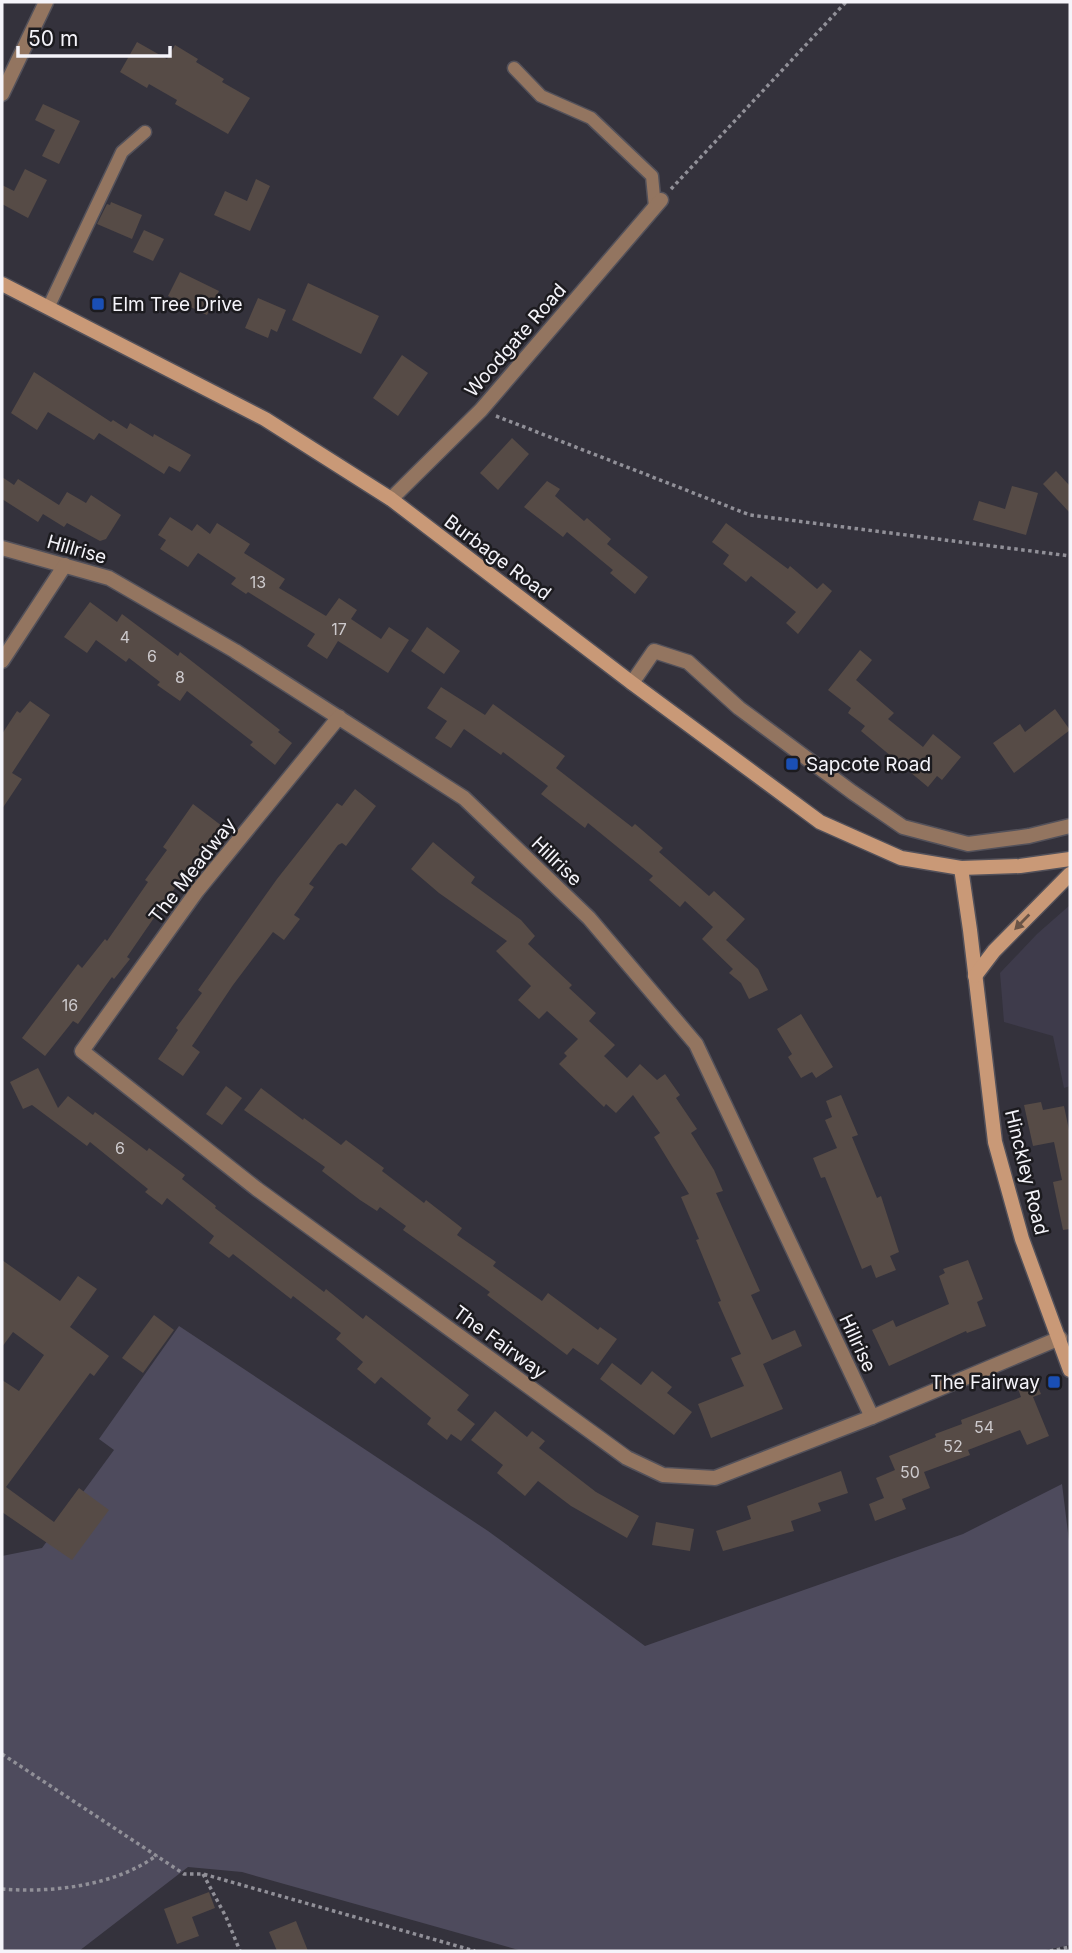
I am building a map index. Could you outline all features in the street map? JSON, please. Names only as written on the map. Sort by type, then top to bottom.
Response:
[{"type":"main road","name":"Burbage Road","points":[[2,284],[265,419],[391,499],[820,822],[901,858],[961,868]]},
{"type":"main road","points":[[961,868],[1020,866],[1070,859]]},
{"type":"main road","name":"Hinckley Road","points":[[961,868],[995,1142],[1022,1239],[1070,1370]]},
{"type":"main road","points":[[975,976],[994,951],[1070,874]]},
{"type":"street","points":[[2,94],[46,2]]},
{"type":"street","name":"Woodgate Road","points":[[391,499],[481,410],[658,203]]},
{"type":"street","name":"Hillrise","points":[[2,548],[109,578],[235,651],[464,798],[589,918],[696,1044],[872,1417]]},
{"type":"street","points":[[2,661],[65,565]]},
{"type":"street","points":[[632,683],[654,651],[688,662],[739,708],[903,827],[968,844],[1029,836],[1070,825]]},
{"type":"street","name":"The Meadway","points":[[82,1051],[197,891],[338,718]]},
{"type":"street","name":"The Fairway","points":[[82,1051],[257,1189],[626,1458],[663,1475],[715,1478],[872,1417],[1060,1338]]},
{"type":"lane","points":[[514,68],[541,96],[591,118],[652,176],[658,203]]},
{"type":"lane","points":[[48,308],[122,152],[145,132]]},
{"type":"path","points":[[658,203],[846,2]]},
{"type":"path","points":[[481,410],[750,515],[1070,556]]},
{"type":"path","points":[[2,1754],[184,1874],[203,1874],[475,1951]]},
{"type":"path","points":[[2,1889],[87,1883],[130,1871],[156,1856]]},
{"type":"path","points":[[203,1874],[226,1917],[240,1951]]},
{"type":"path","points":[[1050,1951],[1070,1947]]},
{"type":"shaded area","points":[[1070,905],[1070,1086],[1064,1088],[1053,1036],[1004,1022],[1000,973],[1037,934]]},
{"type":"shaded area","points":[[179,1326],[488,1531],[645,1646],[963,1534],[1062,1484],[1070,1549],[1070,1945],[1041,1951],[522,1951],[242,1872],[188,1867],[79,1951],[2,1951],[2,1556],[42,1548],[114,1450],[99,1439]]},
{"type":"building","points":[[137,42],[167,59],[175,45],[224,79],[222,82],[250,98],[228,134],[175,104],[177,100],[149,84],[147,88],[120,72]]},
{"type":"building","points":[[43,104],[80,121],[59,164],[42,156],[55,130],[35,120]]},
{"type":"building","points":[[25,169],[47,180],[28,218],[2,204],[2,185],[14,191]]},
{"type":"building","points":[[256,179],[270,186],[250,231],[214,215],[225,191],[247,201]]},
{"type":"building","points":[[111,202],[142,215],[132,239],[97,224],[107,204],[110,205]]},
{"type":"building","points":[[144,230],[164,239],[153,261],[133,252]]},
{"type":"building","points":[[180,272],[219,291],[207,315],[168,296]]},
{"type":"building","points":[[308,283],[379,316],[361,354],[292,320]]},
{"type":"building","points":[[258,298],[286,310],[277,332],[271,329],[268,338],[245,328]]},
{"type":"building","points":[[402,355],[428,373],[398,416],[373,398]]},
{"type":"building","points":[[34,372],[111,422],[113,420],[127,429],[130,423],[191,455],[180,472],[169,466],[164,474],[99,433],[94,440],[48,412],[37,430],[11,413]]},
{"type":"building","points":[[512,438],[529,454],[498,490],[480,473]]},
{"type":"building","points":[[1056,471],[1070,486],[1070,513],[1043,484]]},
{"type":"building","points":[[2,477],[14,485],[18,479],[59,505],[67,492],[86,503],[91,495],[121,515],[106,539],[100,541],[67,523],[64,527],[43,514],[38,522],[2,499]]},
{"type":"building","points":[[547,481],[560,489],[555,496],[584,521],[587,518],[611,539],[607,544],[648,577],[635,594],[610,573],[613,570],[567,532],[563,537],[524,507]]},
{"type":"building","points":[[1012,486],[1038,493],[1026,535],[973,520],[979,501],[1005,509]]},
{"type":"building","points":[[170,517],[192,531],[197,524],[210,534],[217,523],[250,544],[244,553],[285,579],[279,588],[326,616],[339,598],[357,610],[351,619],[381,639],[389,627],[409,640],[388,673],[338,641],[327,659],[307,646],[315,634],[231,584],[236,578],[198,553],[188,567],[160,549],[166,540],[158,535]]},
{"type":"building","points":[[726,523],[788,569],[790,566],[817,589],[823,583],[832,591],[798,634],[786,623],[796,612],[751,576],[746,582],[723,564],[729,555],[712,542]]},
{"type":"building","points":[[90,602],[117,622],[122,614],[178,656],[180,652],[280,730],[278,732],[292,743],[275,765],[250,745],[253,742],[187,691],[180,701],[157,685],[160,682],[129,658],[126,662],[96,640],[87,653],[64,637]]},
{"type":"building","points":[[427,627],[460,651],[444,674],[411,651]]},
{"type":"building","points":[[860,650],[872,660],[856,680],[894,713],[888,719],[923,747],[933,734],[961,757],[942,780],[937,776],[928,787],[861,731],[865,726],[848,713],[851,708],[828,690]]},
{"type":"building","points":[[441,687],[485,715],[493,704],[565,756],[556,768],[632,827],[635,824],[663,848],[659,852],[709,896],[714,891],[745,919],[726,940],[758,969],[768,990],[749,999],[741,983],[729,973],[733,969],[702,939],[713,927],[685,901],[680,907],[649,880],[653,876],[588,823],[585,828],[541,794],[548,786],[503,752],[501,755],[464,729],[451,748],[435,738],[447,721],[427,708]]},
{"type":"building","points":[[30,701],[50,715],[12,773],[22,779],[2,809],[2,734],[17,711],[20,713]]},
{"type":"building","points":[[1055,709],[1070,730],[1014,773],[993,743],[1020,724],[1025,732]]},
{"type":"building","points":[[355,789],[376,806],[346,846],[342,843],[338,845],[309,884],[314,887],[294,915],[300,919],[284,940],[273,932],[233,985],[192,1046],[200,1052],[183,1076],[158,1059],[178,1030],[176,1028],[202,993],[198,990],[277,879],[337,803],[342,806]]},
{"type":"building","points":[[193,804],[222,826],[169,896],[127,957],[130,959],[114,979],[112,977],[78,1024],[73,1021],[45,1056],[22,1038],[78,964],[82,968],[105,939],[107,941],[148,882],[145,880],[167,850],[163,847]]},
{"type":"building","points":[[433,842],[475,877],[471,883],[521,920],[535,936],[528,944],[572,985],[569,988],[596,1013],[589,1021],[615,1045],[604,1056],[627,1078],[640,1064],[657,1080],[665,1074],[680,1095],[676,1098],[697,1129],[691,1133],[714,1170],[723,1191],[716,1193],[760,1291],[751,1295],[772,1340],[795,1330],[802,1346],[763,1364],[783,1409],[711,1438],[698,1404],[744,1386],[731,1358],[741,1354],[718,1302],[721,1301],[681,1197],[689,1194],[654,1137],[660,1133],[633,1095],[616,1113],[606,1104],[604,1107],[559,1064],[567,1056],[564,1053],[578,1039],[547,1011],[539,1019],[518,1000],[531,986],[496,951],[507,941],[439,893],[411,869]]},
{"type":"building","points":[[801,1014],[833,1067],[816,1078],[812,1072],[801,1078],[788,1057],[792,1054],[777,1029]]},
{"type":"building","points":[[38,1068],[58,1108],[68,1096],[93,1115],[95,1112],[147,1151],[149,1148],[185,1175],[182,1179],[216,1206],[215,1208],[324,1292],[326,1289],[363,1319],[366,1315],[469,1395],[457,1410],[475,1424],[461,1441],[451,1434],[447,1440],[427,1424],[431,1418],[381,1377],[375,1384],[357,1369],[363,1362],[336,1339],[341,1333],[233,1254],[229,1258],[209,1243],[214,1236],[167,1198],[162,1205],[145,1192],[148,1189],[90,1142],[87,1146],[32,1105],[23,1109],[10,1082]]},
{"type":"building","points":[[226,1086],[242,1098],[222,1125],[206,1114]]},
{"type":"building","points":[[261,1088],[341,1145],[346,1140],[384,1168],[382,1171],[462,1228],[457,1235],[496,1262],[493,1266],[542,1301],[548,1293],[598,1330],[600,1327],[617,1339],[598,1365],[573,1348],[567,1355],[487,1295],[490,1292],[403,1230],[406,1226],[380,1207],[377,1211],[360,1200],[322,1171],[325,1167],[244,1110]]},
{"type":"building","points":[[841,1095],[858,1135],[852,1137],[877,1198],[881,1196],[899,1252],[890,1256],[896,1270],[876,1278],[871,1265],[862,1269],[825,1177],[821,1178],[813,1158],[837,1148],[825,1120],[832,1117],[826,1101]]},
{"type":"building","points":[[1041,1102],[1043,1110],[1064,1106],[1070,1135],[1070,1229],[1063,1230],[1053,1182],[1062,1180],[1054,1142],[1033,1146],[1024,1105]]},
{"type":"building","points":[[2,1260],[60,1301],[78,1276],[97,1289],[70,1327],[109,1356],[94,1376],[90,1373],[6,1487],[54,1522],[79,1488],[109,1510],[72,1560],[2,1512],[2,1380],[19,1391],[44,1355],[13,1332],[2,1347]]},
{"type":"building","points":[[968,1260],[983,1299],[977,1302],[986,1326],[967,1333],[966,1331],[889,1366],[872,1330],[893,1320],[896,1327],[949,1304],[939,1276],[945,1273],[943,1269]]},
{"type":"building","points":[[154,1315],[174,1330],[143,1373],[122,1358]]},
{"type":"building","points":[[612,1363],[641,1385],[652,1371],[672,1387],[667,1393],[692,1412],[674,1435],[600,1379]]},
{"type":"building","points":[[1034,1378],[1041,1394],[1033,1397],[1049,1436],[1027,1445],[1020,1430],[968,1450],[970,1455],[924,1472],[930,1488],[902,1499],[906,1509],[875,1521],[869,1504],[884,1498],[876,1478],[895,1470],[889,1456],[962,1424],[961,1420],[1021,1397],[1017,1386]]},
{"type":"building","points":[[495,1411],[527,1437],[532,1431],[545,1441],[539,1448],[596,1492],[639,1516],[627,1538],[571,1506],[538,1481],[525,1496],[497,1473],[503,1465],[471,1440]]},
{"type":"building","points":[[841,1471],[848,1493],[818,1503],[821,1511],[791,1521],[794,1531],[723,1551],[716,1531],[751,1519],[747,1506]]},
{"type":"building","points":[[656,1522],[694,1529],[690,1551],[652,1545]]},
{"type":"building","points":[[209,1892],[215,1908],[192,1917],[199,1936],[177,1944],[164,1909]]},
{"type":"building","points":[[296,1921],[308,1951],[277,1951],[269,1932]]},
{"type":"place","name":"Elm Tree Drive","points":[[98,304]]},
{"type":"place","name":"Sapcote Road","points":[[792,764]]},
{"type":"place","name":"The Fairway","points":[[1054,1382]]}]
